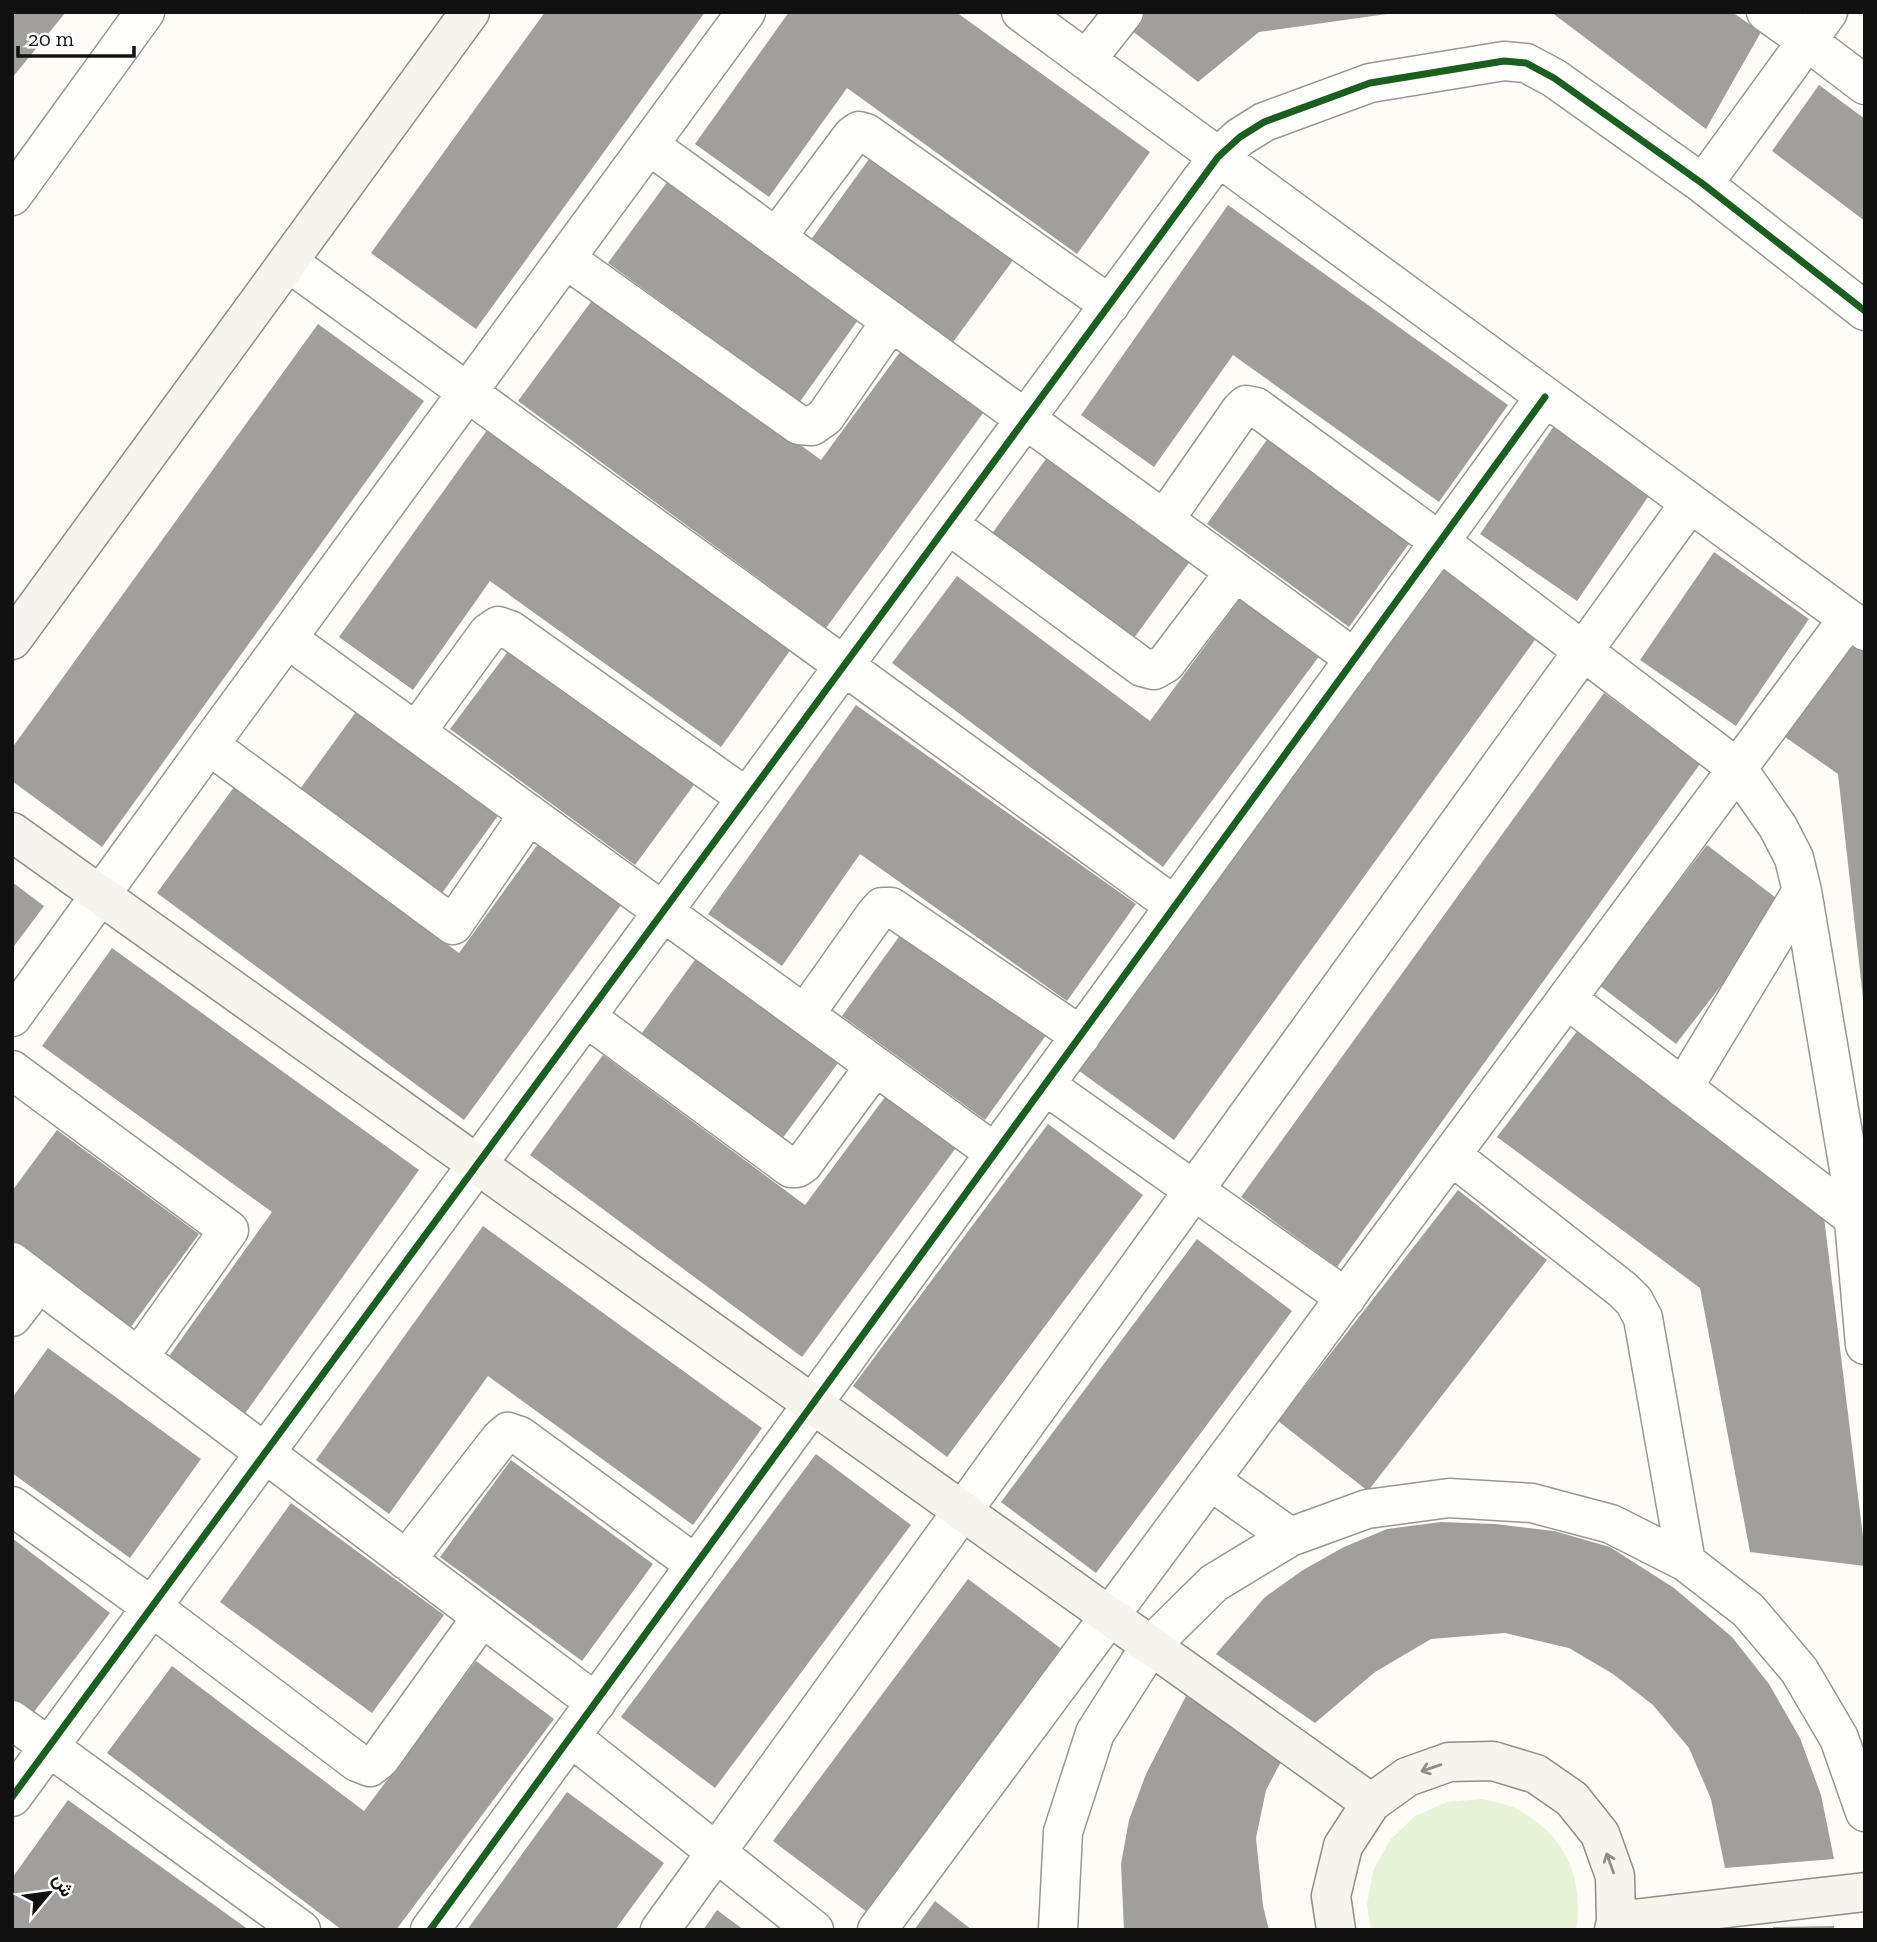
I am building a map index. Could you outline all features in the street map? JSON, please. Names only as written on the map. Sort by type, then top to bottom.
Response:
[{"type":"street","points":[[12,195],[145,12]]},
{"type":"street","points":[[12,639],[470,12]]},
{"type":"street","points":[[12,1017],[746,12]]},
{"type":"street","points":[[877,1930],[1737,768],[1856,625],[1021,12]]},
{"type":"street","points":[[1086,60],[1124,12]]},
{"type":"street","points":[[1766,12],[1818,27],[1865,85]]},
{"type":"street","points":[[1703,184],[1818,27]]},
{"type":"street","points":[[12,1797],[1218,157],[1240,136],[1264,122],[1370,83],[1504,61],[1526,63],[1554,78],[1703,184],[1865,312]]},
{"type":"street","points":[[776,238],[852,136],[859,131],[866,133],[1110,305]]},
{"type":"street","points":[[649,145],[1355,659]]},
{"type":"street","points":[[566,259],[799,425],[812,426],[825,417],[891,321]]},
{"type":"street","points":[[288,262],[1175,906]]},
{"type":"street","points":[[430,1930],[1545,397]]},
{"type":"street","points":[[1164,520],[1240,411],[1246,405],[1256,407],[1440,542],[1737,768],[1779,827],[1794,858],[1802,891],[1858,1175],[1854,1218],[1865,1345]]},
{"type":"street","points":[[660,1930],[1690,503]]},
{"type":"street","points":[[948,524],[1142,667],[1154,670],[1166,663],[1236,572]]},
{"type":"street","points":[[416,732],[488,633],[498,626],[510,630],[747,798]]},
{"type":"street","points":[[288,639],[995,1153]]},
{"type":"street","points":[[209,745],[453,925],[529,814]]},
{"type":"street","points":[[12,832],[1371,1803]]},
{"type":"street","points":[[1683,1088],[1802,891]]},
{"type":"street","points":[[805,1014],[875,915],[882,907],[891,907],[1081,1036]]},
{"type":"street","points":[[1567,999],[1854,1218]]},
{"type":"street","points":[[586,1017],[791,1168],[803,1164],[875,1066]]},
{"type":"street","points":[[12,1070],[229,1230],[139,1357]]},
{"type":"street","points":[[1045,1085],[1346,1298]]},
{"type":"street","points":[[1451,1156],[1634,1301],[1643,1318],[1686,1562]]},
{"type":"street","points":[[12,1317],[26,1272],[596,1703]]},
{"type":"street","points":[[406,1560],[508,1432],[520,1436],[696,1564]]},
{"type":"street","points":[[1211,1481],[1290,1536]]},
{"type":"street","points":[[1058,1930],[1063,1832],[1095,1733],[1151,1645],[1214,1583],[1290,1536],[1367,1509],[1449,1498],[1532,1503],[1611,1524],[1686,1562],[1748,1610],[1799,1670],[1839,1738],[1865,1812]]},
{"type":"street","points":[[12,1506],[358,1762],[370,1767],[380,1759],[482,1617]]},
{"type":"street","points":[[12,1720],[301,1930]]},
{"type":"street","points":[[571,1737],[814,1930]]},
{"type":"street","points":[[1336,1930],[1331,1896],[1343,1846],[1371,1803],[1407,1777],[1449,1762],[1493,1761],[1536,1774],[1572,1799],[1600,1834],[1615,1877],[1615,1925],[1865,1892]]},
{"type":"green space","points":[[1482,1799],[1506,1805],[1532,1818],[1563,1850],[1577,1892],[1576,1930],[1371,1930],[1367,1905],[1373,1871],[1390,1840],[1415,1816],[1447,1802]]},
{"type":"building","points":[[12,12],[66,12],[12,78]]},
{"type":"building","points":[[545,12],[705,12],[476,329],[371,253]]},
{"type":"building","points":[[789,12],[956,12],[1150,152],[1077,254],[847,88],[769,197],[695,144]]},
{"type":"building","points":[[1146,12],[1387,14],[1259,32],[1198,82],[1131,30]]},
{"type":"building","points":[[1551,12],[1732,12],[1761,32],[1706,129]]},
{"type":"building","points":[[1819,85],[1865,119],[1865,221],[1772,151]]},
{"type":"building","points":[[877,148],[1019,252],[948,349],[807,245]]},
{"type":"building","points":[[673,174],[863,313],[799,403],[608,263]]},
{"type":"building","points":[[1228,205],[1508,405],[1439,502],[1233,355],[1154,467],[1081,415]]},
{"type":"building","points":[[596,295],[821,460],[903,348],[986,409],[826,628],[518,401]]},
{"type":"building","points":[[318,324],[424,401],[102,847],[12,781],[12,748]]},
{"type":"building","points":[[490,426],[794,645],[721,747],[490,581],[413,690],[339,637]]},
{"type":"building","points":[[1554,426],[1650,494],[1577,601],[1480,534]]},
{"type":"building","points":[[1271,434],[1413,538],[1349,627],[1207,524]]},
{"type":"building","points":[[1056,445],[1199,549],[1134,638],[991,535]]},
{"type":"building","points":[[1714,552],[1809,619],[1736,726],[1640,660]]},
{"type":"building","points":[[1441,567],[1537,637],[1174,1140],[1078,1070]]},
{"type":"building","points":[[957,576],[1150,721],[1242,596],[1320,655],[1163,867],[892,663]]},
{"type":"building","points":[[1857,638],[1865,644],[1865,998],[1838,774],[1785,737]]},
{"type":"building","points":[[515,642],[699,778],[635,865],[450,729]]},
{"type":"building","points":[[1604,693],[1700,764],[1337,1267],[1241,1197]]},
{"type":"building","points":[[366,698],[507,803],[437,900],[295,796]]},
{"type":"building","points":[[856,705],[1136,904],[1067,1001],[860,854],[782,966],[708,914]]},
{"type":"building","points":[[234,787],[459,953],[541,840],[624,901],[464,1120],[157,893]]},
{"type":"building","points":[[1707,845],[1784,904],[1676,1044],[1599,985]]},
{"type":"building","points":[[12,882],[44,906],[12,949]]},
{"type":"building","points":[[906,927],[1049,1031],[985,1120],[842,1016]]},
{"type":"building","points":[[705,946],[847,1051],[776,1147],[634,1044]]},
{"type":"building","points":[[112,948],[419,1170],[244,1415],[167,1359],[272,1212],[42,1046]]},
{"type":"building","points":[[1581,1026],[1824,1217],[1865,1566],[1750,1552],[1700,1288],[1497,1137]]},
{"type":"building","points":[[603,1055],[805,1205],[888,1093],[958,1145],[802,1357],[530,1155]]},
{"type":"building","points":[[1048,1124],[1143,1195],[947,1457],[853,1386]]},
{"type":"building","points":[[57,1130],[199,1234],[128,1331],[12,1246],[12,1191]]},
{"type":"building","points":[[1458,1190],[1547,1260],[1368,1491],[1278,1421]]},
{"type":"building","points":[[483,1226],[762,1428],[693,1525],[488,1376],[389,1514],[316,1460]]},
{"type":"building","points":[[1197,1239],[1292,1311],[1096,1573],[1001,1502]]},
{"type":"building","points":[[48,1348],[201,1459],[130,1558],[12,1473],[12,1398]]},
{"type":"building","points":[[816,1454],[911,1525],[715,1788],[621,1717]]},
{"type":"building","points":[[511,1460],[653,1564],[582,1661],[440,1557]]},
{"type":"building","points":[[291,1503],[444,1615],[372,1713],[220,1602]]},
{"type":"building","points":[[1441,1522],[1495,1524],[1554,1531],[1610,1547],[1674,1588],[1732,1637],[1769,1684],[1800,1738],[1821,1795],[1834,1859],[1725,1868],[1711,1799],[1689,1748],[1653,1705],[1613,1674],[1569,1648],[1505,1633],[1431,1639],[1375,1672],[1315,1723],[1216,1654],[1265,1597],[1303,1570],[1344,1547],[1387,1529]]},
{"type":"building","points":[[12,1538],[110,1613],[30,1717],[12,1703]]},
{"type":"building","points":[[968,1579],[1063,1650],[867,1912],[773,1841]]},
{"type":"building","points":[[476,1661],[554,1719],[396,1930],[342,1930],[107,1753],[172,1666],[364,1811]]},
{"type":"building","points":[[1186,1696],[1283,1758],[1266,1790],[1256,1838],[1263,1906],[1269,1930],[1124,1930],[1121,1864],[1129,1820],[1146,1774]]},
{"type":"building","points":[[567,1792],[664,1863],[615,1930],[467,1930]]},
{"type":"building","points":[[68,1800],[249,1930],[12,1930],[12,1878]]},
{"type":"building","points":[[935,1901],[972,1930],[914,1930]]},
{"type":"building","points":[[717,1910],[744,1930],[703,1930]]},
{"type":"building","points":[[1834,1926],[1834,1930],[1773,1930],[1773,1927]]},
{"type":"cycle path","points":[[12,1797],[1218,157],[1240,137],[1264,122],[1370,83],[1504,61],[1526,63],[1554,78],[1703,184],[1865,311]]},
{"type":"cycle path","points":[[430,1930],[1545,397]]}]
